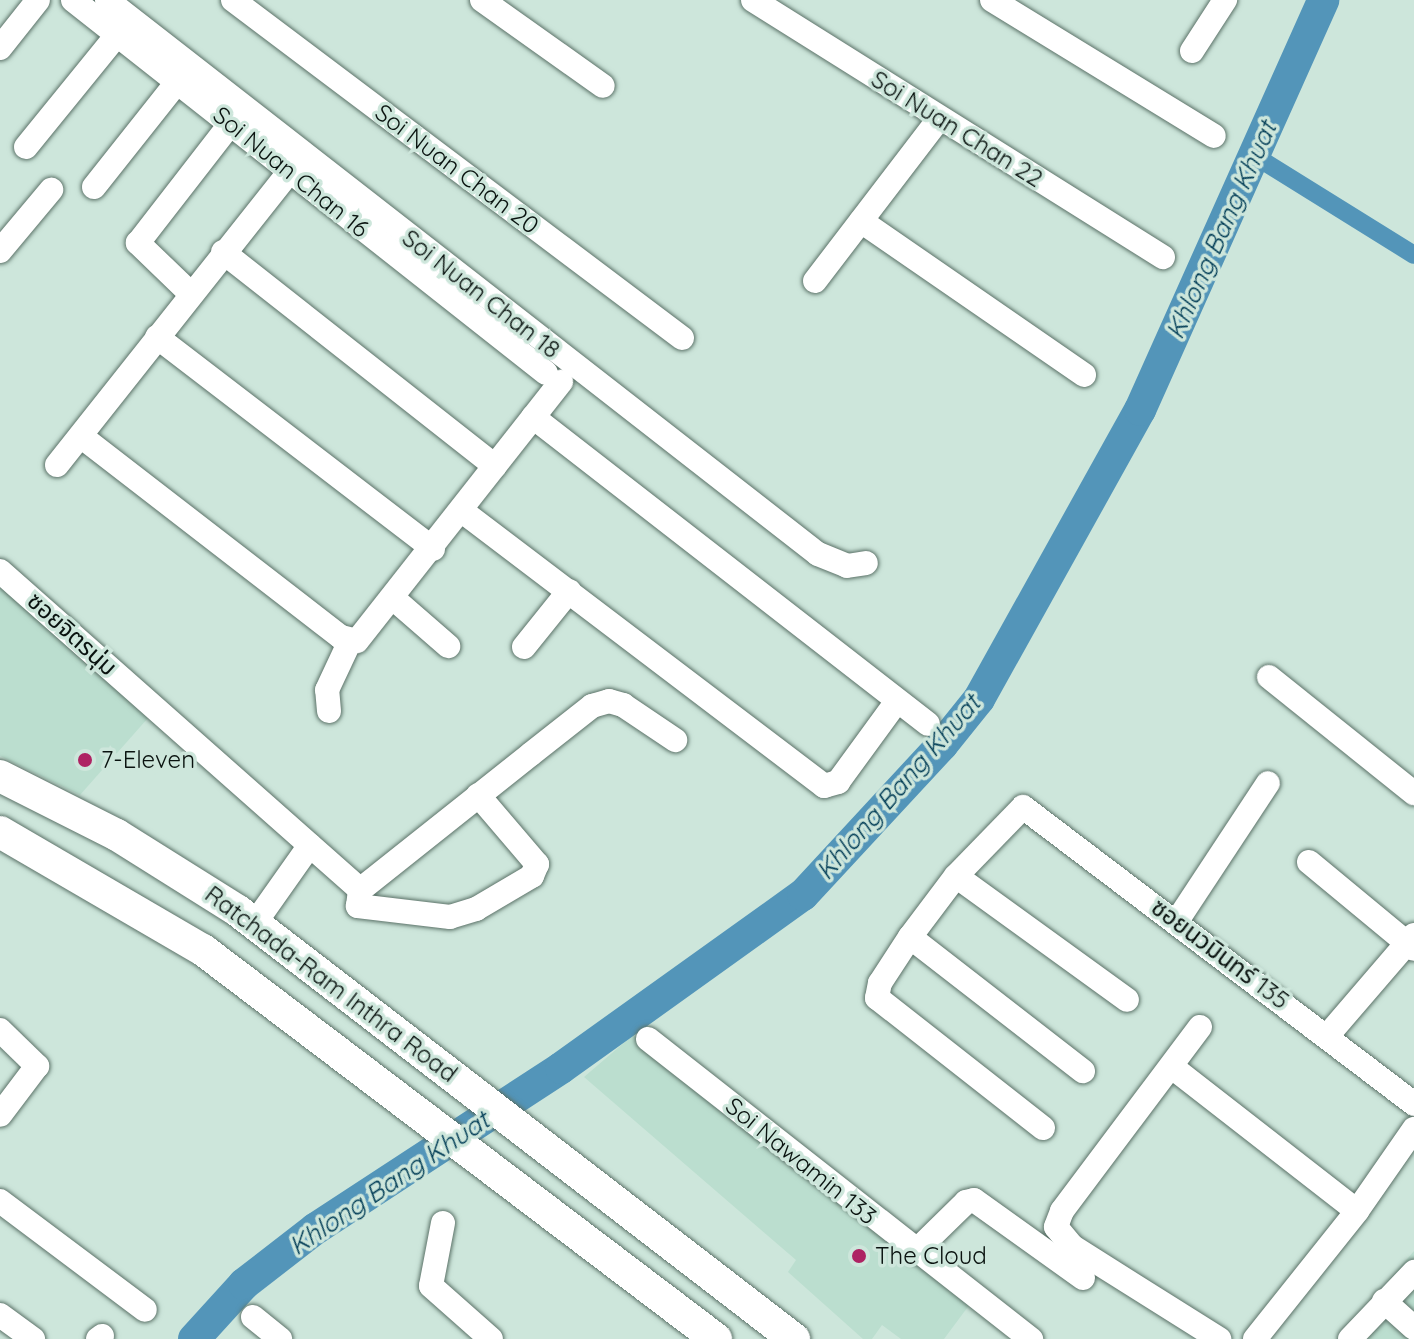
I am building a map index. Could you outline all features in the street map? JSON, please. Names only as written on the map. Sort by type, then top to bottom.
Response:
[{"type":"main road","name":"Ratchada-Ram Inthra Road","points":[[0,776],[117,835],[255,923],[794,1339]]},
{"type":"main road","name":"Ratchada-Ram Inthra Road","points":[[0,832],[203,950],[716,1339]]},
{"type":"street","points":[[0,48],[38,0]]},
{"type":"street","name":"Soi Nuan Chan 16","points":[[73,0],[289,172],[395,241],[554,377],[533,417]]},
{"type":"street","name":"Soi Nuan Chan 18","points":[[107,0],[395,241],[818,554],[847,566],[866,563]]},
{"type":"street","name":"Soi Nuan Chan 20","points":[[233,0],[682,338]]},
{"type":"street","points":[[482,0],[603,86]]},
{"type":"street","name":"Soi Nuan Chan 22","points":[[753,0],[1163,257]]},
{"type":"street","points":[[992,0],[1214,136]]},
{"type":"street","points":[[1192,51],[1225,0]]},
{"type":"street","points":[[26,147],[117,35]]},
{"type":"street","points":[[94,187],[178,81]]},
{"type":"street","points":[[815,281],[939,119]]},
{"type":"street","points":[[191,294],[138,243],[231,123]]},
{"type":"street","points":[[57,465],[289,172]]},
{"type":"street","points":[[0,251],[51,190]]},
{"type":"street","points":[[861,221],[1084,375]]},
{"type":"street","points":[[223,252],[495,466]]},
{"type":"street","points":[[157,337],[433,549]]},
{"type":"street","points":[[329,711],[327,690],[350,641],[366,635],[533,417],[928,724]]},
{"type":"street","points":[[82,437],[350,641]]},
{"type":"street","points":[[462,511],[824,786],[838,782],[897,701]]},
{"type":"street","name":"ซอยจิตรนุ่ม","points":[[0,571],[360,890],[356,901],[363,909],[450,917],[476,909],[532,876],[537,864],[478,795]]},
{"type":"street","points":[[524,647],[569,591]]},
{"type":"street","points":[[394,599],[448,646]]},
{"type":"street","points":[[1269,677],[1413,791]]},
{"type":"street","points":[[360,890],[592,706],[609,701],[623,705],[675,740]]},
{"type":"street","points":[[1177,921],[1268,783]]},
{"type":"street","name":"ซอยนวมินทร์ 135","points":[[956,876],[1023,807],[1328,1035],[1414,1104]]},
{"type":"street","points":[[255,923],[310,845]]},
{"type":"street","points":[[1309,862],[1412,942],[1328,1035]]},
{"type":"street","points":[[1043,1128],[880,1004],[880,983],[910,937],[956,876],[1127,1000]]},
{"type":"street","points":[[910,937],[1083,1071]]},
{"type":"street","points":[[1200,1027],[1062,1211],[1056,1227],[1073,1247],[1219,1339]]},
{"type":"street","points":[[0,1030],[37,1066],[0,1115]]},
{"type":"street","name":"Soi Nawamin 133","points":[[648,1039],[915,1252],[1031,1339]]},
{"type":"street","points":[[1172,1067],[1357,1211]]},
{"type":"street","points":[[1255,1339],[1357,1211],[1414,1129]]},
{"type":"street","points":[[915,1252],[966,1202],[974,1200],[1083,1278]]},
{"type":"street","points":[[0,1201],[145,1310]]},
{"type":"street","points":[[443,1223],[431,1286],[491,1339]]},
{"type":"street","points":[[1350,1339],[1414,1272]]},
{"type":"street","points":[[1384,1301],[1414,1328]]},
{"type":"street","points":[[0,1315],[33,1339]]},
{"type":"street","points":[[253,1317],[280,1339]]},
{"type":"shaded area","points":[[0,584],[148,718],[80,795],[0,756]]},
{"type":"shaded area","points":[[633,1035],[973,1300],[944,1339],[901,1339],[882,1325],[872,1339],[863,1339],[788,1272],[796,1260],[584,1077]]},
{"type":"shaded area","points":[[1414,1251],[1414,1339],[1338,1339]]},
{"type":"waterway","name":"Khlong Bang Khuat","points":[[194,1339],[244,1284],[315,1229],[561,1068],[803,895],[942,745],[979,699],[1140,410],[1323,0]]},
{"type":"waterway","points":[[1255,156],[1414,255]]},
{"type":"place","name":"7-Eleven","points":[[85,760]]},
{"type":"place","name":"The Cloud","points":[[859,1256]]}]
